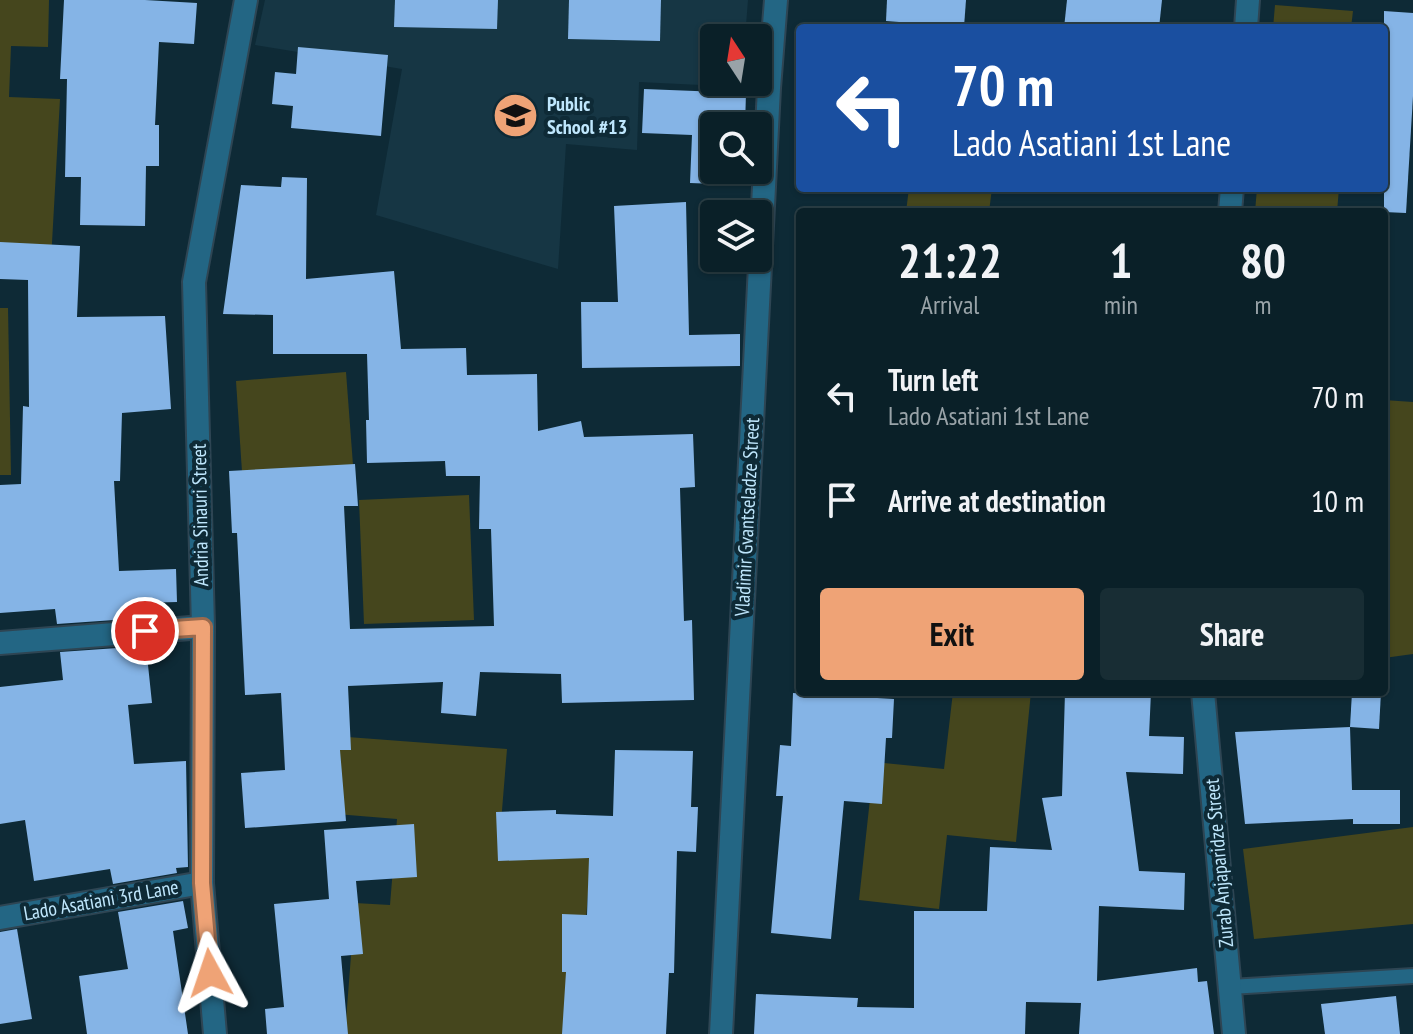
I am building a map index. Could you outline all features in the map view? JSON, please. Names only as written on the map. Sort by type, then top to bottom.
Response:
[{"type":"street","name":"Andria Sinauri Street","points":[[215,1034],[202,883],[203,627],[194,282],[246,0]]},
{"type":"street","name":"Vladimir Gvantseladze Street","points":[[721,1034],[776,0]]},
{"type":"street","points":[[1246,24],[1248,0]]},
{"type":"street","points":[[0,643],[203,627]]},
{"type":"street","name":"Zurab Anjaparidze Street","points":[[1203,696],[1234,1034]]},
{"type":"street","name":"Lado Asatiani 3rd Lane","points":[[0,918],[202,883]]},
{"type":"lane","points":[[1230,987],[1413,976]]},
{"type":"shaded area","points":[[0,0],[49,0],[48,47],[11,46],[9,97],[60,99],[51,261],[0,258]]},
{"type":"shaded area","name":"Public School #13","points":[[265,0],[748,0],[746,24],[700,24],[700,85],[639,82],[637,150],[566,144],[558,269],[376,215],[402,69],[255,45]]},
{"type":"shaded area","points":[[1275,5],[1353,11],[1351,24],[1273,24]]},
{"type":"shaded area","points":[[908,192],[992,192],[990,208],[906,208]]},
{"type":"shaded area","points":[[1257,192],[1339,192],[1337,208],[1255,208]]},
{"type":"shaded area","points":[[0,308],[8,308],[11,475],[0,475]]},
{"type":"shaded area","points":[[346,372],[353,465],[242,472],[236,381]]},
{"type":"shaded area","points":[[1388,400],[1413,402],[1413,654],[1388,657]]},
{"type":"shaded area","points":[[469,495],[474,620],[364,624],[359,500]]},
{"type":"shaded area","points":[[953,696],[1031,696],[1016,842],[947,835],[939,909],[859,900],[874,762],[944,769]]},
{"type":"shaded area","points":[[321,735],[507,749],[499,847],[591,855],[577,1034],[345,1034],[355,903],[390,905],[397,819],[336,814]]},
{"type":"shaded area","points":[[1413,827],[1413,924],[1254,939],[1243,849]]},
{"type":"building","points":[[64,0],[197,3],[194,44],[159,42],[155,125],[159,125],[159,166],[146,166],[145,226],[80,225],[81,177],[65,177],[67,79],[60,79]]},
{"type":"building","points":[[395,0],[498,0],[497,29],[394,27]]},
{"type":"building","points":[[569,0],[661,0],[660,41],[568,39]]},
{"type":"building","points":[[887,0],[966,0],[964,24],[886,21]]},
{"type":"building","points":[[1067,0],[1162,0],[1159,24],[1064,24]]},
{"type":"building","points":[[1384,11],[1413,13],[1413,96],[1406,213],[1388,212],[1388,208],[1384,208],[1384,192],[1388,192],[1388,24],[1384,24]]},
{"type":"building","points":[[298,47],[388,55],[381,136],[291,128],[293,106],[272,104],[275,72],[296,74]]},
{"type":"building","points":[[644,89],[700,91],[700,96],[746,96],[745,112],[700,112],[700,183],[690,183],[692,135],[642,133]]},
{"type":"building","points":[[282,177],[307,178],[306,279],[394,271],[401,349],[466,348],[467,375],[537,374],[538,431],[581,421],[584,437],[693,434],[695,487],[680,488],[684,621],[692,620],[694,700],[562,703],[561,674],[480,672],[476,716],[441,713],[443,682],[348,686],[351,750],[340,750],[346,821],[245,828],[241,773],[285,770],[281,693],[245,695],[237,533],[232,533],[229,471],[355,464],[358,506],[344,506],[350,629],[494,626],[491,529],[479,529],[480,476],[446,476],[445,461],[367,463],[367,354],[273,354],[273,315],[223,314],[241,185],[281,187]]},
{"type":"building","points":[[686,202],[689,335],[740,334],[740,366],[582,368],[581,302],[618,302],[614,206]]},
{"type":"building","points":[[0,242],[80,246],[77,317],[165,316],[171,409],[122,413],[120,481],[114,481],[119,571],[176,569],[177,602],[141,603],[143,618],[57,624],[55,609],[0,613],[0,485],[21,484],[23,406],[29,407],[28,280],[0,279]]},
{"type":"building","points":[[146,646],[152,703],[128,705],[134,764],[186,761],[188,867],[176,868],[177,873],[113,884],[110,869],[34,881],[25,820],[0,824],[0,687],[63,680],[60,652]]},
{"type":"building","points":[[793,693],[796,696],[894,699],[892,738],[886,738],[882,804],[844,801],[831,939],[771,933],[783,796],[776,796],[780,745],[791,746]]},
{"type":"building","points":[[1065,696],[1151,696],[1149,736],[1184,737],[1183,774],[1126,772],[1139,871],[1185,873],[1184,910],[1099,906],[1097,981],[1197,968],[1198,982],[1207,981],[1214,1034],[1079,1034],[1081,1003],[1026,1002],[1025,1034],[754,1034],[756,994],[858,998],[857,1007],[914,1008],[914,911],[987,911],[990,847],[1052,850],[1042,798],[1062,796]]},
{"type":"building","points":[[1352,696],[1381,696],[1379,729],[1350,727]]},
{"type":"building","points":[[1350,727],[1352,790],[1400,790],[1400,824],[1353,824],[1353,819],[1245,824],[1235,732]]},
{"type":"building","points":[[615,750],[693,751],[691,807],[698,807],[696,852],[677,851],[674,973],[669,973],[666,1034],[562,1034],[566,972],[562,972],[562,914],[587,915],[589,858],[498,861],[496,812],[556,810],[556,814],[613,816]]},
{"type":"building","points":[[414,824],[417,877],[356,881],[363,954],[341,956],[348,1034],[267,1034],[265,1009],[284,1007],[274,904],[329,899],[324,830]]},
{"type":"building","points":[[183,901],[188,928],[173,931],[188,1034],[87,1034],[79,976],[128,969],[118,912]]},
{"type":"building","points":[[17,929],[32,1019],[0,1024],[0,932]]},
{"type":"building","points":[[1396,996],[1400,1034],[1325,1034],[1321,1004]]},
{"type":"place","name":"Public School #13","points":[[516,115]]},
{"type":"route","points":[[145,631],[203,627],[202,883],[210,973]]}]
